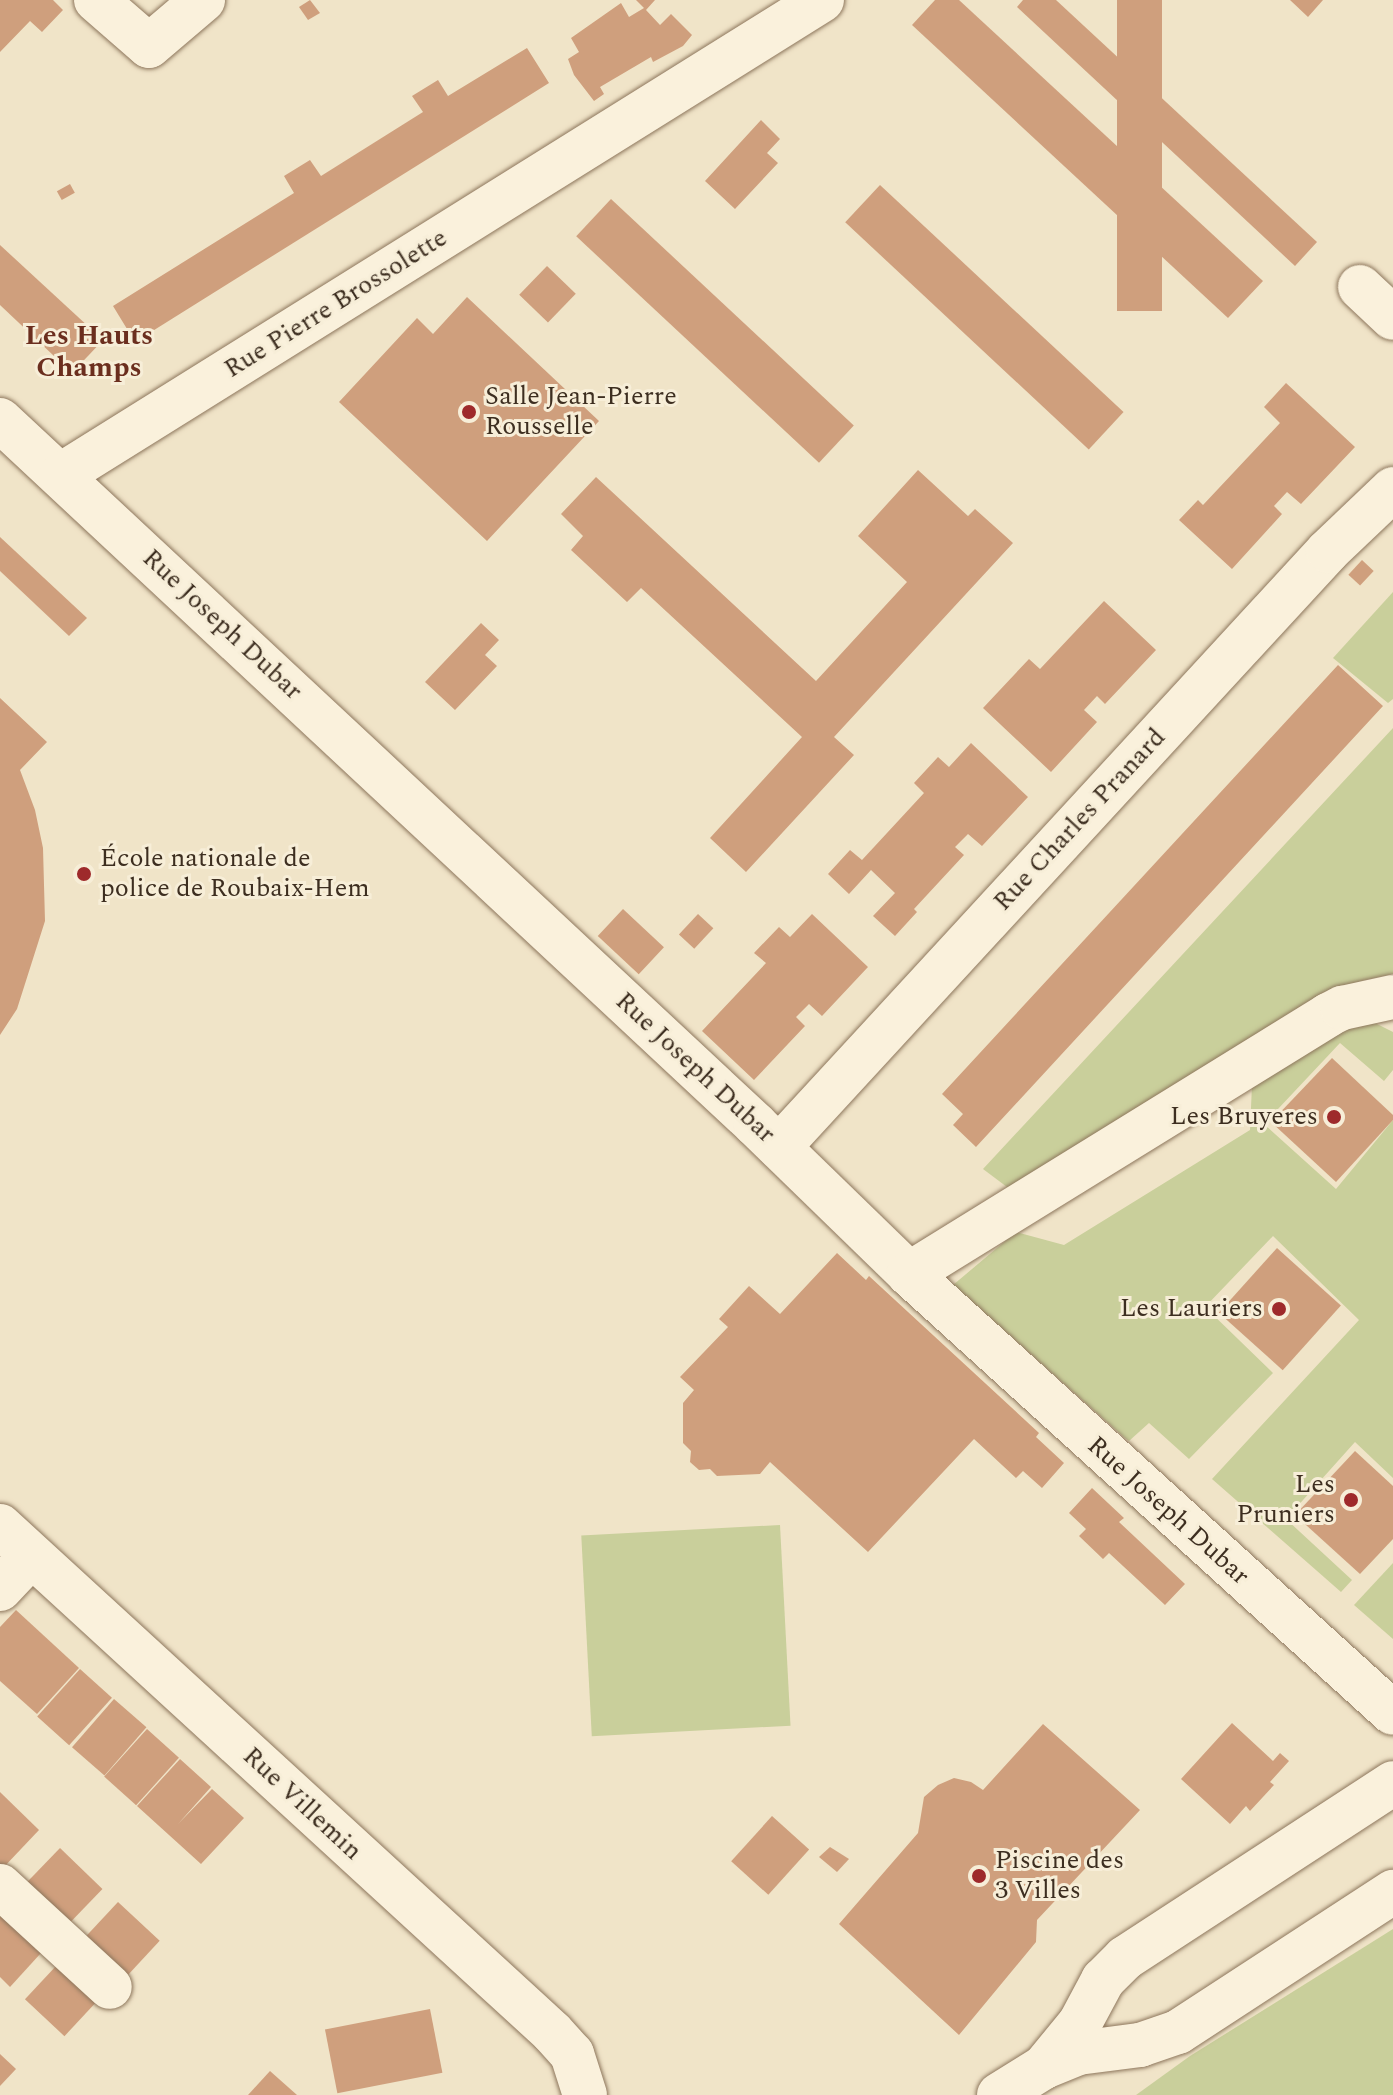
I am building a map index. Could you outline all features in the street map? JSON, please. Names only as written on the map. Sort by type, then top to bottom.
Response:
[{"type":"street","points":[[100,3],[149,46],[203,0]]},
{"type":"street","name":"Rue Pierre Brossolette","points":[[61,475],[813,2]]},
{"type":"street","points":[[1360,287],[1393,318]]},
{"type":"street","name":"Rue Joseph Dubar","points":[[0,420],[779,1147],[909,1274],[1393,1713]]},
{"type":"street","name":"Rue Charles Pranard","points":[[779,1147],[1390,490]]},
{"type":"street","points":[[909,1274],[1328,1015],[1356,1004],[1391,1001]]},
{"type":"street","name":"Rue Villemin","points":[[0,1526],[552,2032],[572,2054],[585,2095]]},
{"type":"street","points":[[0,1589],[31,1556]]},
{"type":"street","points":[[1044,2067],[1080,2023],[1103,1980],[1125,1958],[1393,1783]]},
{"type":"street","points":[[0,1886],[110,1987]]},
{"type":"street","points":[[999,2095],[1044,2067],[1078,2053],[1140,2045],[1178,2032],[1393,1892]]},
{"type":"green space","points":[[1393,592],[1393,699],[1388,703],[1333,658]]},
{"type":"green space","points":[[1393,728],[1393,974],[1361,981],[1015,1193],[983,1169]]},
{"type":"green space","points":[[1373,1022],[1393,1032],[1393,1070],[1384,1081],[1340,1043],[1264,1124],[1336,1189],[1393,1120],[1393,1478],[1355,1442],[1286,1519],[1352,1580],[1341,1592],[1212,1479],[1359,1320],[1273,1236],[1205,1307],[1273,1373],[1189,1459],[1149,1423],[1129,1441],[953,1285],[1016,1232],[1064,1245],[1250,1130],[1252,1085],[1324,1033]]},
{"type":"green space","points":[[780,1525],[791,1726],[592,1736],[581,1535]]},
{"type":"green space","points":[[1393,1563],[1393,1639],[1354,1605]]},
{"type":"green space","points":[[1393,1929],[1393,2095],[1136,2095],[1190,2056]]},
{"type":"building","points":[[0,0],[53,0],[63,10],[42,32],[30,21],[0,52]]},
{"type":"building","points":[[310,0],[320,13],[308,20],[299,7]]},
{"type":"building","points":[[636,0],[655,0],[646,10],[660,25],[671,14],[692,35],[683,46],[653,62],[651,57],[600,87],[604,94],[594,101],[574,75],[568,59],[579,52],[571,38],[621,3],[629,17],[644,8]]},
{"type":"building","points":[[935,0],[959,0],[1263,281],[1228,318],[912,25]]},
{"type":"building","points":[[1023,0],[1056,0],[1317,242],[1295,266],[1017,7]]},
{"type":"building","points":[[1117,0],[1162,0],[1162,311],[1117,311]]},
{"type":"building","points":[[1290,0],[1323,0],[1308,17]]},
{"type":"building","points":[[527,48],[549,83],[135,342],[113,306],[294,193],[284,176],[310,160],[321,176],[423,112],[412,96],[438,80],[448,96]]},
{"type":"building","points":[[761,120],[780,139],[767,153],[778,163],[735,209],[705,181]]},
{"type":"building","points":[[70,184],[75,193],[62,200],[57,191]]},
{"type":"building","points":[[880,185],[1124,412],[1089,449],[845,222]]},
{"type":"building","points":[[611,199],[854,425],[819,463],[576,236]]},
{"type":"building","points":[[0,245],[103,340],[72,373],[0,305]]},
{"type":"building","points":[[547,266],[576,294],[548,323],[519,295]]},
{"type":"building","name":"Salle Jean-Pierre Rousselle","points":[[467,297],[599,421],[487,541],[339,402],[417,318],[433,334]]},
{"type":"building","points":[[1286,383],[1355,447],[1301,504],[1287,492],[1274,506],[1282,514],[1232,569],[1179,520],[1198,500],[1203,505],[1280,423],[1264,407]]},
{"type":"building","points":[[918,470],[968,516],[975,509],[1013,543],[834,737],[854,755],[746,872],[710,838],[802,737],[641,588],[627,602],[571,550],[583,536],[561,514],[596,477],[816,681],[907,582],[858,536]]},
{"type":"building","points":[[0,537],[87,618],[69,636],[0,571]]},
{"type":"building","points":[[1362,560],[1374,571],[1360,586],[1348,575]]},
{"type":"building","points":[[1104,601],[1156,650],[1105,704],[1097,696],[1084,710],[1097,722],[1051,772],[983,708],[1029,659],[1040,669]]},
{"type":"building","points":[[481,623],[499,640],[485,655],[497,666],[455,710],[425,682]]},
{"type":"building","points":[[1338,665],[1383,706],[976,1147],[953,1125],[963,1114],[942,1094]]},
{"type":"building","points":[[0,698],[47,742],[20,770],[35,810],[43,848],[45,921],[17,1009],[0,1035]]},
{"type":"building","points":[[971,743],[1028,797],[982,846],[968,834],[955,847],[964,855],[914,909],[917,912],[895,936],[873,916],[895,893],[871,870],[849,894],[828,874],[850,850],[862,860],[924,793],[914,783],[938,757],[949,767]]},
{"type":"building","points":[[623,909],[664,947],[639,974],[598,936]]},
{"type":"building","points":[[698,914],[713,928],[694,949],[679,934]]},
{"type":"building","points":[[812,914],[868,967],[822,1016],[809,1004],[796,1017],[805,1026],[754,1080],[702,1031],[766,963],[754,953],[779,927],[790,937]]},
{"type":"building","name":"Les Bruyeres","points":[[1332,1058],[1393,1115],[1393,1120],[1336,1182],[1271,1122]]},
{"type":"building","name":"Les Lauriers","points":[[1277,1248],[1341,1306],[1283,1370],[1219,1313]]},
{"type":"building","points":[[837,1253],[866,1280],[869,1276],[1039,1433],[1036,1437],[1064,1463],[1042,1488],[1023,1471],[1016,1478],[974,1439],[868,1552],[770,1462],[760,1474],[717,1476],[710,1469],[699,1470],[690,1462],[691,1451],[683,1443],[683,1403],[694,1390],[680,1377],[728,1327],[719,1319],[749,1286],[780,1314]]},
{"type":"building","name":"Les Pruniers","points":[[1355,1451],[1393,1486],[1393,1539],[1360,1574],[1295,1515]]},
{"type":"building","points":[[1092,1488],[1124,1518],[1119,1522],[1185,1584],[1165,1605],[1109,1553],[1103,1559],[1079,1536],[1086,1529],[1069,1513]]},
{"type":"building","points":[[16,1610],[79,1668],[37,1714],[0,1681],[0,1627]]},
{"type":"building","points":[[80,1669],[112,1698],[69,1745],[37,1717]]},
{"type":"building","points":[[114,1699],[146,1727],[104,1776],[72,1747]]},
{"type":"building","points":[[1232,1723],[1273,1761],[1280,1753],[1289,1761],[1270,1782],[1274,1785],[1250,1811],[1246,1806],[1230,1824],[1181,1779]]},
{"type":"building","name":"Piscine des 3 Villes","points":[[1043,1724],[1140,1810],[1037,1920],[1036,1942],[959,2035],[839,1924],[918,1833],[924,1797],[938,1785],[954,1778],[971,1782],[983,1790]]},
{"type":"building","points":[[147,1729],[179,1758],[136,1805],[104,1777]]},
{"type":"building","points":[[180,1759],[211,1787],[178,1824],[212,1789],[244,1818],[201,1864],[137,1806]]},
{"type":"building","points":[[0,1792],[39,1830],[3,1868],[0,1865]]},
{"type":"building","points":[[772,1816],[809,1849],[768,1895],[731,1861]]},
{"type":"building","points":[[830,1847],[849,1859],[837,1872],[819,1857]]},
{"type":"building","points":[[60,1848],[102,1889],[68,1925],[25,1884]]},
{"type":"building","points":[[118,1902],[160,1941],[124,1979],[83,1940]]},
{"type":"building","points":[[0,1914],[41,1953],[10,1987],[0,1977]]},
{"type":"building","points":[[57,1965],[96,2002],[64,2036],[25,1999]]},
{"type":"building","points":[[430,2009],[442,2073],[337,2093],[325,2029]]},
{"type":"building","points":[[0,2054],[16,2069],[0,2086]]},
{"type":"building","points":[[270,2071],[297,2095],[248,2095]]},
{"type":"place","name":"Salle Jean-Pierre Rousselle","points":[[469,412]]},
{"type":"place","name":"École nationale de police de Roubaix-Hem","points":[[84,874]]},
{"type":"place","name":"Les Bruyeres","points":[[1334,1117]]},
{"type":"place","name":"Les Lauriers","points":[[1279,1309]]},
{"type":"place","name":"Les Pruniers","points":[[1351,1500]]},
{"type":"place","name":"Piscine des 3 Villes","points":[[979,1876]]},
{"type":"district","name":"Les Hauts Champs","points":[[89,352]]}]
